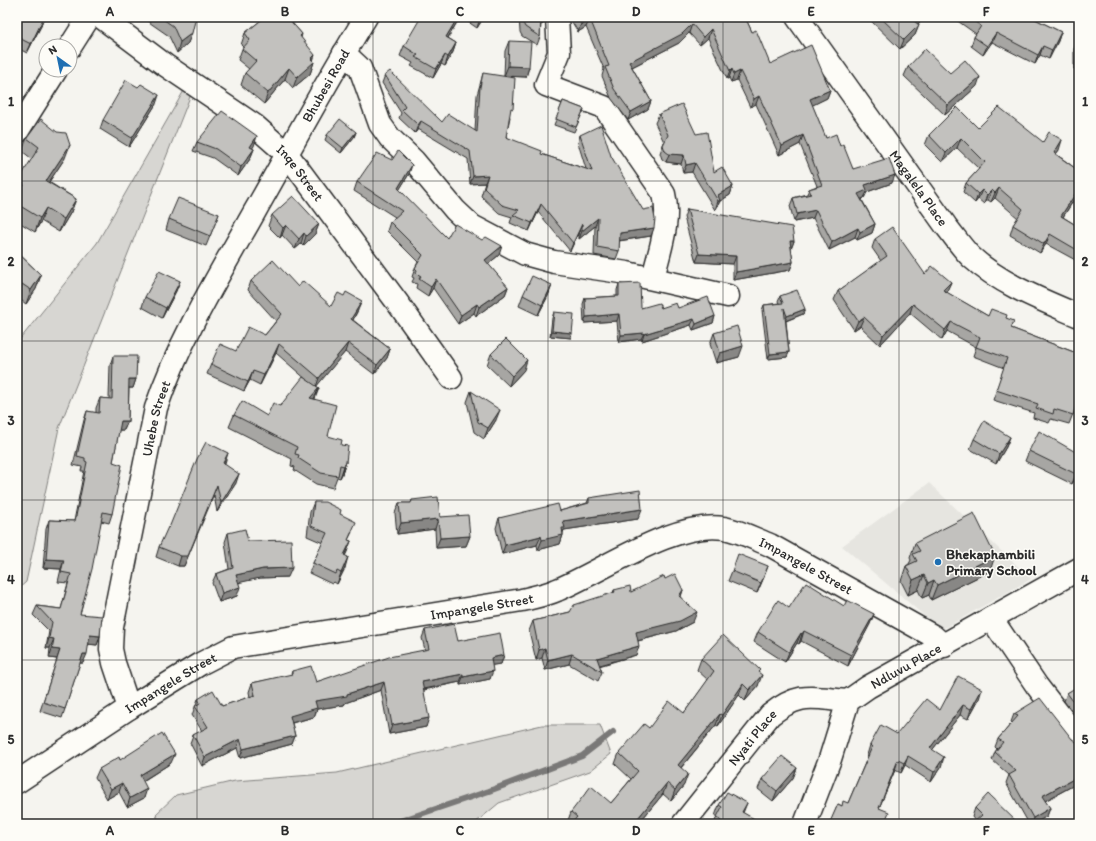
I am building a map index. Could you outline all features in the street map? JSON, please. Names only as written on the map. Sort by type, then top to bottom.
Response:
[{"type":"street","points":[[76,38],[89,17]]},
{"type":"street","name":"Inqe Street","points":[[101,17],[159,61],[254,125],[287,154],[397,302],[451,378]]},
{"type":"street","name":"Bhubesi Road","points":[[287,154],[366,17]]},
{"type":"street","points":[[557,17],[559,53],[546,85],[604,107],[664,194],[667,210],[653,278]]},
{"type":"street","name":"Magalela Place","points":[[797,17],[941,220],[970,256],[992,274],[1017,288],[1079,316]]},
{"type":"street","points":[[344,53],[360,68],[383,129],[414,161],[455,210],[472,226],[525,254],[554,262],[653,278],[728,296]]},
{"type":"street","points":[[17,132],[51,78]]},
{"type":"street","name":"Uhebe Street","points":[[129,708],[114,663],[111,649],[112,627],[156,408],[165,382],[192,321],[287,154]]},
{"type":"street","name":"Impangele Street","points":[[17,782],[129,708],[200,664],[234,647],[522,600],[556,591],[666,537],[699,528],[723,528],[770,545],[933,636],[944,646]]},
{"type":"street","name":"Ndluvu Place","points":[[848,701],[868,686],[944,646],[1079,569]]},
{"type":"street","points":[[991,618],[1037,686],[1079,740]]},
{"type":"street","name":"Nyati Place","points":[[683,824],[770,715],[783,705],[802,697],[848,701]]},
{"type":"street","points":[[805,824],[830,760],[848,701]]},
{"type":"shaded area","points":[[190,80],[195,84],[59,428],[26,582],[17,590],[17,343],[97,243]]},
{"type":"shaded area","name":"Bhekaphambili Primary School","points":[[929,483],[1031,579],[941,630],[842,546]]},
{"type":"shaded area","points":[[542,725],[600,725],[611,754],[590,771],[499,803],[474,824],[159,824],[156,814],[176,795],[235,781],[337,773]]},
{"type":"building","points":[[17,17],[44,17],[31,44],[17,37]]},
{"type":"building","points":[[160,17],[196,17],[192,33],[180,42],[173,26]]},
{"type":"building","points":[[265,17],[289,17],[288,18],[302,34],[300,36],[315,55],[311,59],[314,62],[297,77],[289,68],[268,93],[245,73],[256,61],[242,49],[250,40],[245,33]]},
{"type":"building","points":[[421,17],[458,17],[446,37],[456,43],[448,57],[445,55],[436,69],[415,57],[418,55],[404,46]]},
{"type":"building","points":[[522,17],[541,17],[540,37],[525,27]]},
{"type":"building","points":[[577,17],[745,17],[752,32],[756,30],[770,64],[811,45],[830,90],[810,99],[826,138],[836,134],[840,146],[843,144],[853,169],[889,158],[895,175],[865,185],[867,190],[858,194],[875,224],[860,232],[858,228],[832,242],[816,210],[797,214],[793,198],[811,194],[809,189],[822,185],[803,135],[782,146],[759,96],[754,99],[740,71],[734,74],[732,69],[730,71],[711,29],[703,37],[692,24],[682,34],[629,62],[651,101],[631,112],[614,89],[605,67],[609,66],[590,19],[581,24]]},
{"type":"building","points":[[880,17],[918,17],[914,21],[919,25],[904,40]]},
{"type":"building","points":[[968,17],[1031,17],[1061,32],[1052,50],[1043,46],[1038,55],[996,33],[987,46],[974,37],[981,26]]},
{"type":"building","points":[[509,41],[531,42],[529,67],[508,66]]},
{"type":"building","points":[[1077,41],[1079,41],[1079,61],[1076,61]]},
{"type":"building","points":[[925,49],[950,73],[965,60],[980,77],[948,105],[908,67]]},
{"type":"building","points":[[390,71],[442,122],[448,114],[477,132],[480,87],[483,73],[515,78],[513,109],[511,108],[506,137],[542,151],[541,154],[592,171],[580,135],[601,125],[611,156],[643,210],[653,208],[655,219],[654,228],[620,233],[619,251],[597,247],[598,218],[582,231],[582,224],[573,243],[541,204],[532,223],[513,215],[519,210],[502,205],[484,188],[488,175],[473,176],[470,151],[421,121],[418,125],[402,110],[405,107],[385,75]]},
{"type":"building","points":[[126,80],[138,87],[141,84],[159,95],[132,138],[103,120]]},
{"type":"building","points":[[563,101],[584,109],[576,127],[556,119]]},
{"type":"building","points":[[682,104],[696,134],[707,132],[714,172],[722,167],[733,186],[718,195],[720,201],[718,201],[695,163],[686,165],[684,155],[669,154],[665,151],[663,145],[668,135],[659,114]]},
{"type":"building","points":[[957,107],[978,128],[999,107],[1043,142],[1049,132],[1062,140],[1054,153],[1079,171],[1079,188],[1061,216],[1079,227],[1079,251],[1050,234],[1044,244],[1013,225],[1023,209],[999,188],[995,193],[992,190],[987,195],[982,190],[978,194],[966,183],[985,162],[961,138],[946,153],[929,135]]},
{"type":"building","points":[[222,111],[257,136],[250,147],[254,149],[241,167],[216,149],[197,142]]},
{"type":"building","points":[[41,119],[57,132],[66,133],[70,145],[46,181],[76,199],[64,219],[46,208],[40,218],[17,204],[17,196],[24,185],[18,181],[39,147],[27,138]]},
{"type":"building","points":[[340,119],[356,132],[343,148],[327,135]]},
{"type":"building","points":[[398,151],[412,165],[398,188],[447,238],[455,224],[482,240],[486,237],[502,246],[485,260],[508,287],[479,307],[477,304],[461,315],[436,279],[431,287],[419,279],[421,276],[416,273],[417,270],[415,268],[423,255],[390,222],[402,211],[357,182],[377,153],[392,160]]},
{"type":"building","points":[[293,196],[319,224],[306,236],[304,233],[299,239],[286,225],[283,228],[272,215]]},
{"type":"building","points":[[178,198],[219,214],[210,236],[169,219]]},
{"type":"building","points":[[687,209],[792,227],[794,241],[790,241],[793,262],[736,272],[736,256],[699,254]]},
{"type":"building","points":[[892,227],[925,274],[932,266],[951,282],[943,290],[988,316],[991,309],[1007,315],[1006,318],[1014,321],[1011,328],[1079,354],[1079,406],[1076,405],[1073,415],[1054,409],[1053,414],[1036,408],[1038,404],[996,390],[1007,358],[976,347],[980,337],[951,322],[945,330],[913,304],[883,335],[864,317],[858,321],[838,291],[887,256],[875,239]]},
{"type":"building","points":[[17,252],[41,275],[31,290],[22,284],[17,290]]},
{"type":"building","points":[[273,260],[298,287],[303,281],[331,306],[338,293],[344,296],[346,292],[362,301],[351,319],[390,349],[377,365],[348,343],[319,378],[279,344],[264,375],[253,371],[248,382],[211,364],[220,344],[236,351],[248,327],[265,335],[282,314],[251,281]]},
{"type":"building","points":[[159,271],[180,281],[166,308],[145,297]]},
{"type":"building","points":[[532,276],[552,285],[542,305],[523,295]]},
{"type":"building","points":[[640,283],[641,308],[659,303],[661,308],[676,303],[678,308],[708,297],[715,316],[696,324],[694,319],[644,334],[621,335],[619,314],[586,317],[585,298],[619,296],[619,284]]},
{"type":"building","points":[[797,290],[805,309],[787,316],[784,308],[789,352],[770,354],[764,305],[783,303],[780,296]]},
{"type":"building","points":[[554,312],[574,314],[572,333],[552,331]]},
{"type":"building","points":[[737,326],[743,346],[720,353],[714,333]]},
{"type":"building","points":[[506,339],[527,360],[512,376],[491,354]]},
{"type":"building","points":[[113,356],[137,356],[136,379],[129,379],[128,421],[121,421],[113,462],[122,465],[112,514],[103,512],[92,569],[80,614],[102,616],[100,636],[90,635],[87,654],[83,654],[65,709],[43,702],[60,650],[52,649],[54,639],[49,638],[52,622],[37,606],[61,609],[71,574],[61,572],[64,560],[46,559],[49,520],[75,521],[87,462],[85,461],[85,458],[77,456],[87,411],[99,413],[100,398],[112,399]]},
{"type":"building","points":[[303,377],[319,388],[310,398],[336,405],[328,436],[342,440],[341,445],[348,446],[346,462],[344,466],[340,465],[338,476],[321,473],[298,458],[299,455],[295,454],[297,447],[234,415],[242,401],[267,416],[273,403],[280,406]]},
{"type":"building","points":[[471,391],[500,410],[488,428],[478,422]]},
{"type":"building","points":[[984,421],[1010,437],[999,454],[974,439]]},
{"type":"building","points":[[1039,431],[1079,454],[1079,468],[1076,474],[1029,451]]},
{"type":"building","points":[[206,442],[228,453],[223,463],[239,474],[221,503],[217,485],[188,556],[181,556],[159,547],[168,527],[169,528],[197,459]]},
{"type":"building","points":[[640,490],[642,509],[563,521],[565,528],[562,528],[563,535],[542,540],[541,536],[505,545],[499,518],[558,504],[560,511],[589,503],[589,498]]},
{"type":"building","points":[[438,497],[440,517],[468,515],[470,536],[440,538],[438,519],[401,523],[399,503],[411,503],[412,500]]},
{"type":"building","points":[[314,502],[325,502],[341,510],[340,514],[356,522],[348,540],[351,541],[344,555],[348,557],[341,573],[337,571],[336,574],[313,563],[327,533],[311,526]]},
{"type":"building","points":[[974,513],[995,556],[937,585],[934,580],[928,583],[924,575],[913,580],[906,566],[917,561],[913,554],[920,551],[915,543]]},
{"type":"building","points":[[245,529],[248,541],[291,540],[292,568],[263,569],[236,575],[240,587],[222,593],[216,574],[233,568],[228,533]]},
{"type":"building","points":[[738,554],[768,566],[761,583],[732,571]]},
{"type":"building","points":[[675,574],[683,590],[679,596],[697,612],[680,621],[636,632],[639,646],[597,658],[602,672],[572,654],[548,660],[545,648],[539,650],[533,621],[570,612],[574,605],[615,592],[614,590],[630,586],[631,592],[664,576],[665,579]]},
{"type":"building","points":[[806,582],[844,606],[847,600],[874,614],[851,655],[804,631],[802,634],[801,633],[789,652],[758,632],[778,600],[789,608]]},
{"type":"building","points":[[454,624],[458,641],[500,633],[504,655],[491,658],[493,671],[463,677],[463,674],[422,682],[429,718],[392,725],[384,682],[347,694],[347,696],[315,701],[317,708],[290,716],[295,736],[243,749],[240,739],[205,757],[193,735],[208,727],[195,706],[200,703],[198,699],[213,690],[222,706],[255,695],[252,683],[292,674],[292,671],[311,666],[316,682],[389,657],[429,649],[425,630]]},
{"type":"building","points":[[723,635],[760,670],[758,672],[762,675],[749,690],[743,684],[722,715],[720,714],[678,765],[688,774],[675,790],[667,783],[633,824],[571,824],[577,817],[571,812],[591,786],[611,803],[638,771],[619,753],[644,724],[649,728],[669,701],[684,713],[714,671],[701,659]]},
{"type":"building","points":[[958,676],[982,689],[971,709],[963,705],[930,748],[944,757],[934,772],[908,756],[904,763],[898,760],[879,808],[889,812],[884,824],[835,824],[830,822],[838,804],[842,806],[843,801],[848,803],[872,747],[870,745],[881,725],[897,734],[926,699],[940,710]]},
{"type":"building","points":[[1078,686],[1079,687],[1079,709],[1067,693]]},
{"type":"building","points":[[1040,698],[1072,739],[1079,744],[1079,776],[1042,796],[1050,808],[1033,818],[1009,775],[1016,771],[995,752],[1003,742],[998,739],[1018,716],[1014,714]]},
{"type":"building","points":[[162,733],[175,754],[140,775],[147,789],[130,798],[122,783],[111,789],[99,769],[119,757],[120,760]]},
{"type":"building","points":[[782,756],[797,768],[777,791],[762,779]]},
{"type":"building","points":[[727,792],[747,803],[742,812],[763,824],[719,824],[721,819],[717,817],[722,807],[719,805]]},
{"type":"building","points":[[988,794],[1019,824],[972,824],[982,815],[975,808]]},
{"type":"waterway","points":[[391,824],[489,791],[582,756],[613,732]]},
{"type":"place","name":"Bhekaphambili Primary School","points":[[938,562]]}]
